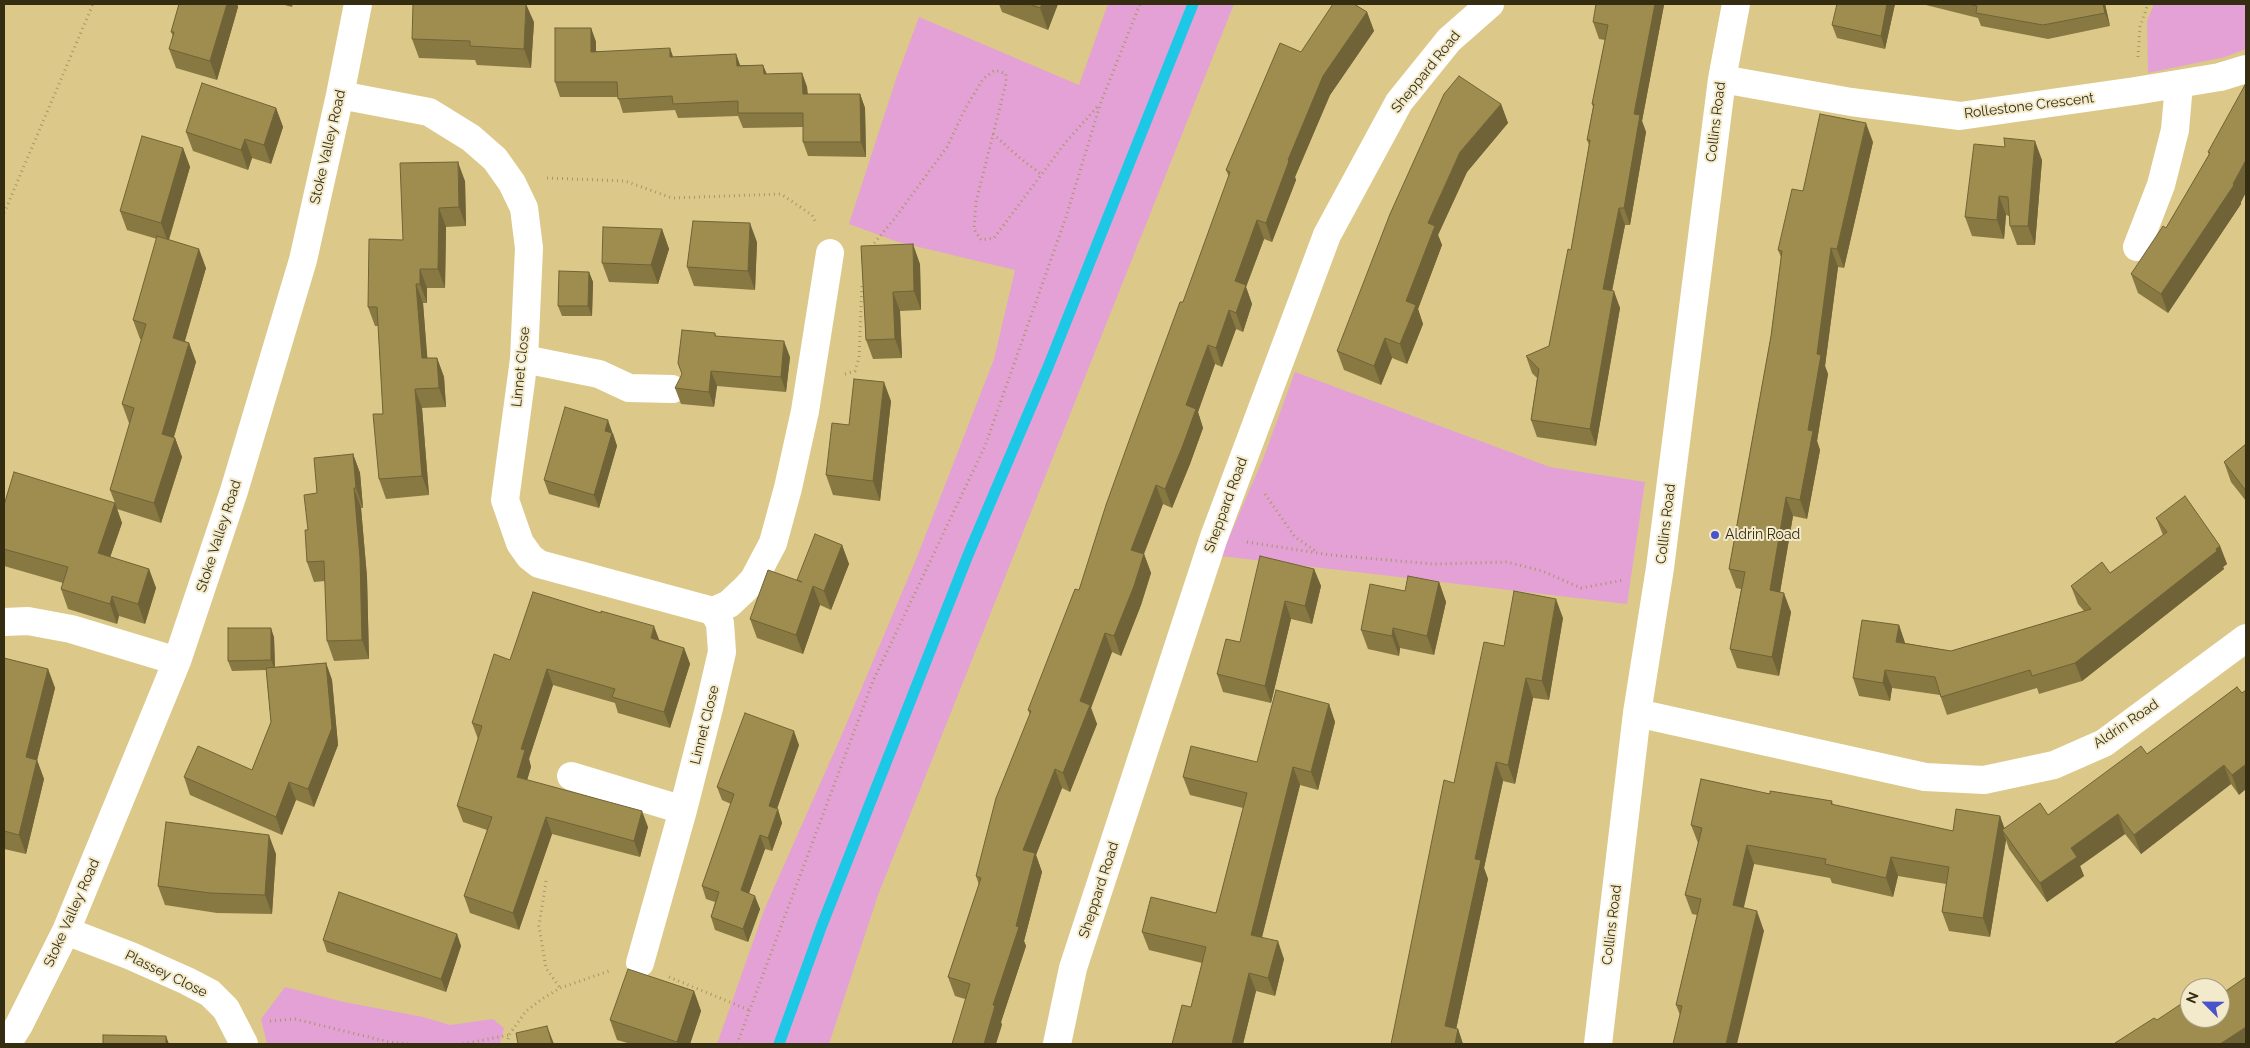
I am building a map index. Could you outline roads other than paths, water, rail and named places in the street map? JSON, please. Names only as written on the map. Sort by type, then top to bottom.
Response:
[{"type":"street","name":"Stoke Valley Road","points":[[10,1029],[66,931],[177,661],[234,490],[277,352],[303,260],[340,95],[358,4]]},
{"type":"street","name":"Collins Road","points":[[1598,1044],[1637,713],[1660,568],[1722,79],[1736,4]]},
{"type":"street","name":"Sheppard Road","points":[[1057,1044],[1073,968],[1214,537],[1327,235],[1399,102],[1449,40],[1485,5]]},
{"type":"street","name":"Rollestone Crescent","points":[[1722,79],[1851,102],[1960,116],[2178,84],[2220,77],[2246,69]]},
{"type":"street","points":[[2137,247],[2161,185],[2175,130],[2178,84]]},
{"type":"street","name":"Linnet Close","points":[[340,95],[430,112],[470,138],[495,159],[524,208],[529,248],[524,359],[505,500],[520,543],[530,557],[539,564],[713,611],[720,623],[722,652],[684,810],[640,963]]},
{"type":"street","points":[[713,611],[729,604],[754,579],[773,543],[788,488],[805,411],[830,253]]},
{"type":"street","points":[[524,359],[599,374],[629,388],[672,389]]},
{"type":"street","points":[[4,622],[28,621],[71,629],[177,661]]},
{"type":"street","name":"Aldrin Road","points":[[1637,713],[1925,777],[1984,780],[2054,765],[2104,743],[2246,638]]},
{"type":"street","points":[[571,776],[684,810]]},
{"type":"street","name":"Plassey Close","points":[[66,931],[131,956],[210,993],[226,1009],[244,1044]]},
{"type":"waterway","points":[[779,1044],[822,925],[968,555],[1048,367],[1193,4]]},
{"type":"place","name":"Aldrin Road","points":[[1715,535]]}]
